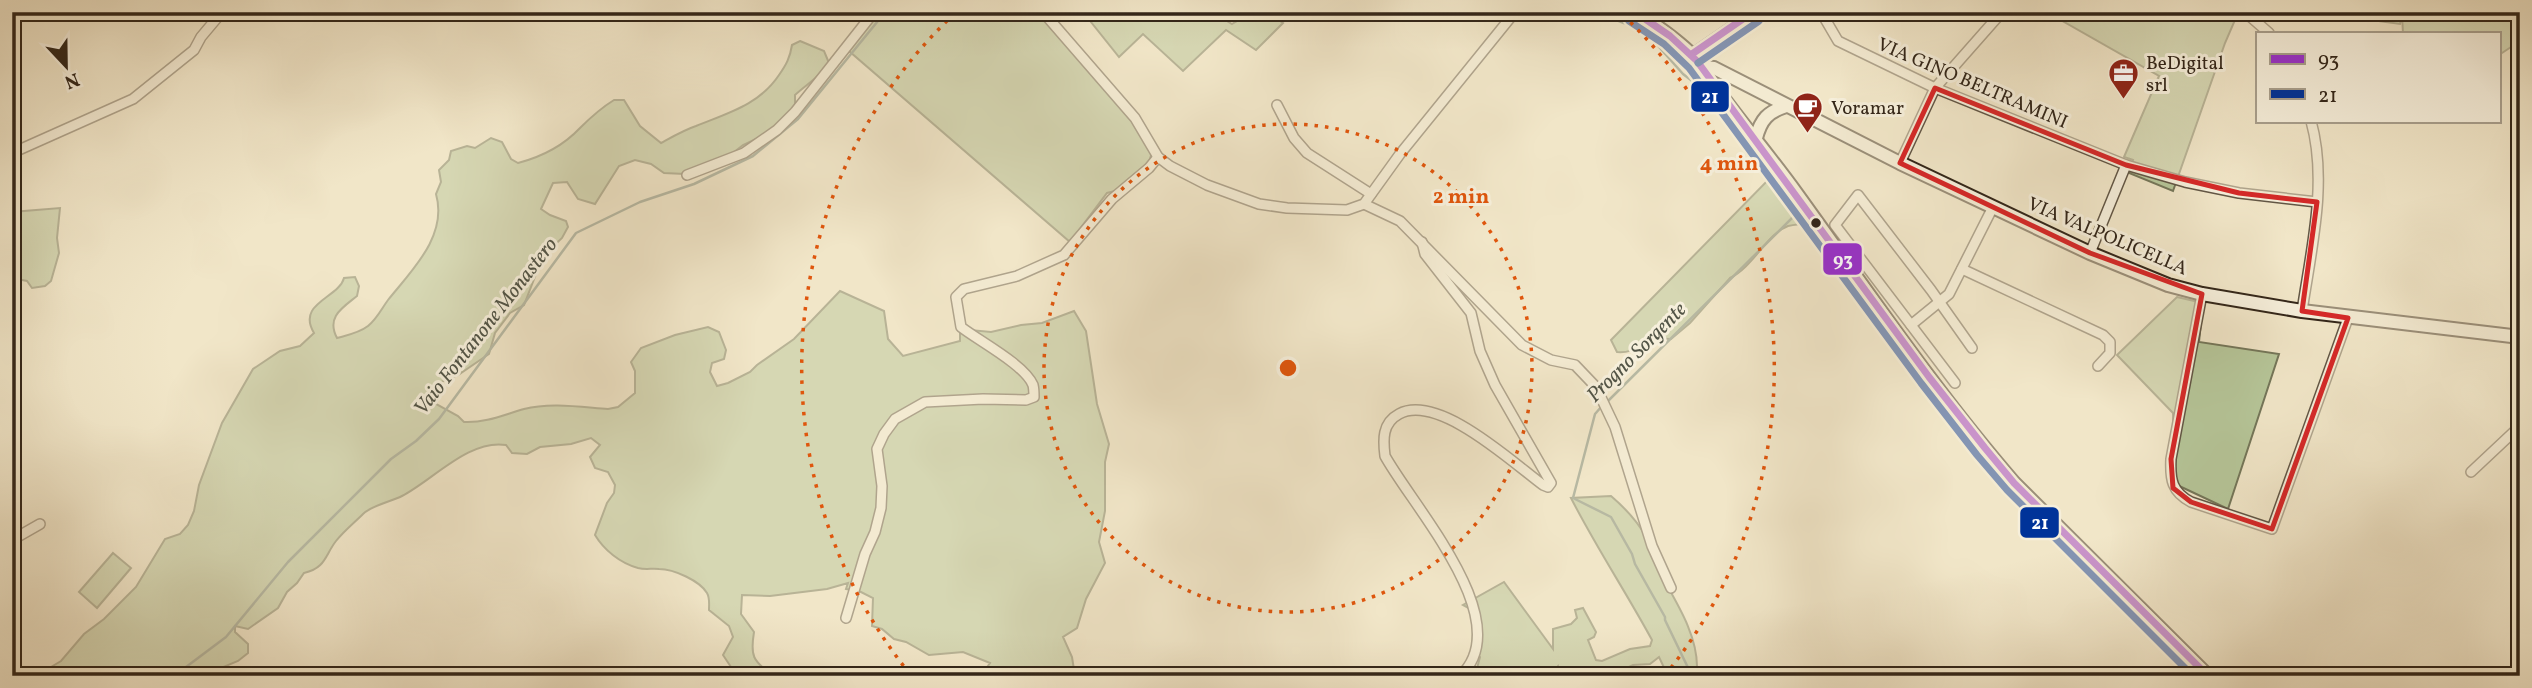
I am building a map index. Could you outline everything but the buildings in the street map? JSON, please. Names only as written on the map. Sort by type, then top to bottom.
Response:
[{"type":"street","points":[[12,153],[133,99],[194,50],[222,12]]},
{"type":"street","points":[[687,175],[744,153],[777,130],[874,12]]},
{"type":"street","points":[[1043,12],[1135,118],[1158,157],[1186,176],[1259,204],[1299,209],[1347,210],[1361,206],[1515,12]]},
{"type":"street","points":[[1635,12],[1692,54],[1703,67],[1715,88],[1756,138],[1925,371],[2014,483],[2208,676]]},
{"type":"street","points":[[1692,54],[1753,12]]},
{"type":"street","name":"VIA GINO BELTRAMINI","points":[[1821,12],[1838,41],[1935,88],[2126,165],[2185,182],[2239,193],[2318,202]]},
{"type":"street","points":[[1900,163],[1935,88],[1944,81],[1989,24],[2002,12]]},
{"type":"street","points":[[2245,12],[2268,32]]},
{"type":"street","name":"VIA VALPOLICELLA","points":[[1703,67],[1714,68],[1900,163],[2090,253],[2168,285],[2202,294],[2348,318],[2520,337]]},
{"type":"street","points":[[1277,105],[1294,138],[1307,153],[1371,194]]},
{"type":"street","points":[[1756,138],[1764,117],[1773,110],[1786,106]]},
{"type":"street","points":[[2302,311],[2318,202],[2316,138],[2311,122]]},
{"type":"street","points":[[846,618],[881,508],[882,486],[877,449],[895,419],[925,402],[1026,400],[1034,397],[1033,385],[1024,374],[961,327],[956,297],[964,289],[1017,276],[1064,255],[1112,200],[1158,157]]},
{"type":"street","points":[[2090,253],[2126,165]]},
{"type":"street","points":[[1955,383],[1835,225],[1858,195],[1972,348]]},
{"type":"street","points":[[1361,206],[1400,221],[1522,345],[1551,360],[1575,365],[1596,387],[1615,427],[1652,546],[1671,588]]},
{"type":"street","points":[[1911,325],[1949,294],[1993,207]]},
{"type":"street","points":[[1422,242],[1425,254],[1471,313],[1480,351],[1495,385],[1551,483],[1548,487],[1543,485],[1464,426],[1431,412],[1418,409],[1405,411],[1393,417],[1387,426],[1383,438],[1385,456],[1456,566],[1476,613],[1476,651],[1468,668],[1460,676]]},
{"type":"street","points":[[1962,269],[2104,335],[2109,342],[2110,353],[2098,366]]},
{"type":"street","points":[[2202,294],[2171,459],[2173,488],[2181,497],[2191,502],[2272,530],[2348,318]]},
{"type":"street","points":[[2471,472],[2520,426]]},
{"type":"street","points":[[12,540],[40,524]]},
{"type":"highlighted area","points":[[1935,88],[2126,165],[2239,193],[2317,202],[2302,311],[2348,318],[2272,529],[2191,502],[2173,488],[2171,459],[2202,294],[2090,253],[1900,163]]},
{"type":"green space","points":[[877,12],[1044,12],[1116,95],[1152,152],[1149,162],[1115,191],[1107,193],[1070,242],[849,51]]},
{"type":"green space","points":[[1083,12],[1212,12],[1232,24],[1252,13],[1263,12],[1283,23],[1256,50],[1226,30],[1183,71],[1143,34],[1119,57]]},
{"type":"green space","points":[[2055,12],[2238,13],[2173,191],[2129,173],[2133,160],[2124,157],[2159,76],[2052,15]]},
{"type":"green space","points":[[2311,12],[2520,12],[2520,41],[2500,54],[2500,32],[2403,32],[2402,15],[2400,24]]},
{"type":"green space","points":[[800,41],[824,51],[829,63],[795,95],[795,113],[783,126],[743,145],[729,156],[685,174],[664,173],[651,164],[635,160],[619,166],[595,204],[578,199],[567,182],[553,183],[541,209],[566,221],[568,227],[562,238],[543,256],[524,305],[510,313],[495,333],[489,354],[458,375],[439,383],[436,404],[464,422],[487,420],[544,406],[608,409],[618,407],[635,393],[635,371],[631,362],[641,348],[675,335],[708,327],[719,332],[726,350],[724,359],[712,363],[710,372],[717,386],[728,383],[750,372],[794,339],[840,291],[884,311],[888,339],[903,356],[960,341],[960,329],[991,332],[1042,323],[1074,311],[1086,331],[1097,404],[1109,444],[1105,462],[1105,511],[1099,542],[1105,563],[1086,599],[1077,628],[1063,637],[1072,657],[1075,676],[981,676],[990,663],[963,652],[929,655],[872,626],[873,598],[846,589],[848,583],[827,589],[770,596],[742,595],[741,614],[754,632],[754,657],[772,675],[737,676],[723,655],[733,637],[729,626],[709,610],[709,597],[704,589],[693,580],[672,571],[631,566],[608,551],[595,535],[615,485],[608,472],[595,468],[590,457],[600,445],[591,438],[571,444],[540,447],[527,454],[512,453],[506,445],[478,448],[402,496],[367,511],[339,537],[317,568],[304,573],[287,592],[278,608],[248,629],[235,626],[235,632],[248,644],[248,653],[238,661],[202,676],[45,676],[46,670],[61,661],[84,634],[104,619],[136,587],[165,539],[180,534],[188,525],[199,485],[222,423],[253,369],[280,351],[300,346],[314,333],[310,315],[320,302],[341,285],[344,278],[355,277],[359,286],[357,296],[337,314],[333,324],[337,338],[361,330],[377,317],[417,264],[432,238],[437,224],[436,194],[441,182],[439,170],[449,160],[451,151],[467,146],[475,148],[491,138],[502,142],[511,159],[518,163],[544,154],[559,145],[614,100],[624,100],[640,126],[661,143],[742,107],[762,94],[784,68],[792,45]]},
{"type":"green space","points":[[1771,177],[1805,224],[1788,226],[1773,236],[1746,266],[1730,278],[1690,323],[1671,339],[1654,340],[1625,352],[1617,352],[1611,340]]},
{"type":"green space","points":[[60,208],[57,238],[59,253],[51,281],[45,286],[32,288],[27,281],[12,278],[12,212]]},
{"type":"green space","points":[[2177,297],[2203,303],[2199,342],[2279,354],[2228,509],[2175,484],[2173,413],[2117,355]]},
{"type":"green space","points":[[1611,496],[1639,525],[1646,537],[1658,569],[1690,631],[1697,669],[1689,676],[1668,676],[1659,657],[1650,664],[1633,665],[1610,676],[1561,676],[1558,666],[1550,676],[1475,676],[1480,657],[1472,649],[1474,611],[1463,605],[1504,582],[1553,649],[1553,629],[1571,624],[1577,618],[1575,610],[1583,608],[1596,632],[1594,637],[1588,640],[1596,660],[1602,661],[1630,649],[1650,646],[1652,640],[1571,498]]},
{"type":"green space","points":[[113,553],[131,568],[97,608],[79,592]]},
{"type":"waterway","points":[[1596,12],[1629,25],[1652,39],[1683,74],[1704,90],[1975,454],[2043,529],[2132,616]]},
{"type":"waterway","name":"Vaio Fontanone Monastero","points":[[174,676],[226,637],[288,562],[391,459],[416,441],[439,419],[576,233],[640,202],[694,184],[753,156],[798,119],[882,16]]},
{"type":"waterway","name":"Progno Sorgente","points":[[1607,402],[1796,214]]},
{"type":"waterway","name":"Progno Sorgente","points":[[1602,406],[1595,414],[1573,498],[1611,517],[1665,617],[1692,676]]},
{"type":"waterway","points":[[2143,627],[2171,656]]},
{"type":"transit line","name":"93","points":[[1635,12],[1670,36],[1697,61],[1929,377],[2014,483],[2208,676]]},
{"type":"transit line","name":"93","points":[[1692,54],[1753,12]]},
{"type":"transit line","name":"21","points":[[1629,21],[1664,44],[1689,68],[1921,383],[2007,490],[2193,676]]},
{"type":"transit line","name":"21","points":[[1698,63],[1759,21]]},
{"type":"place","name":"BeDigital srl","points":[[2123,100]]},
{"type":"place","name":"Voramar","points":[[1808,134]]}]
